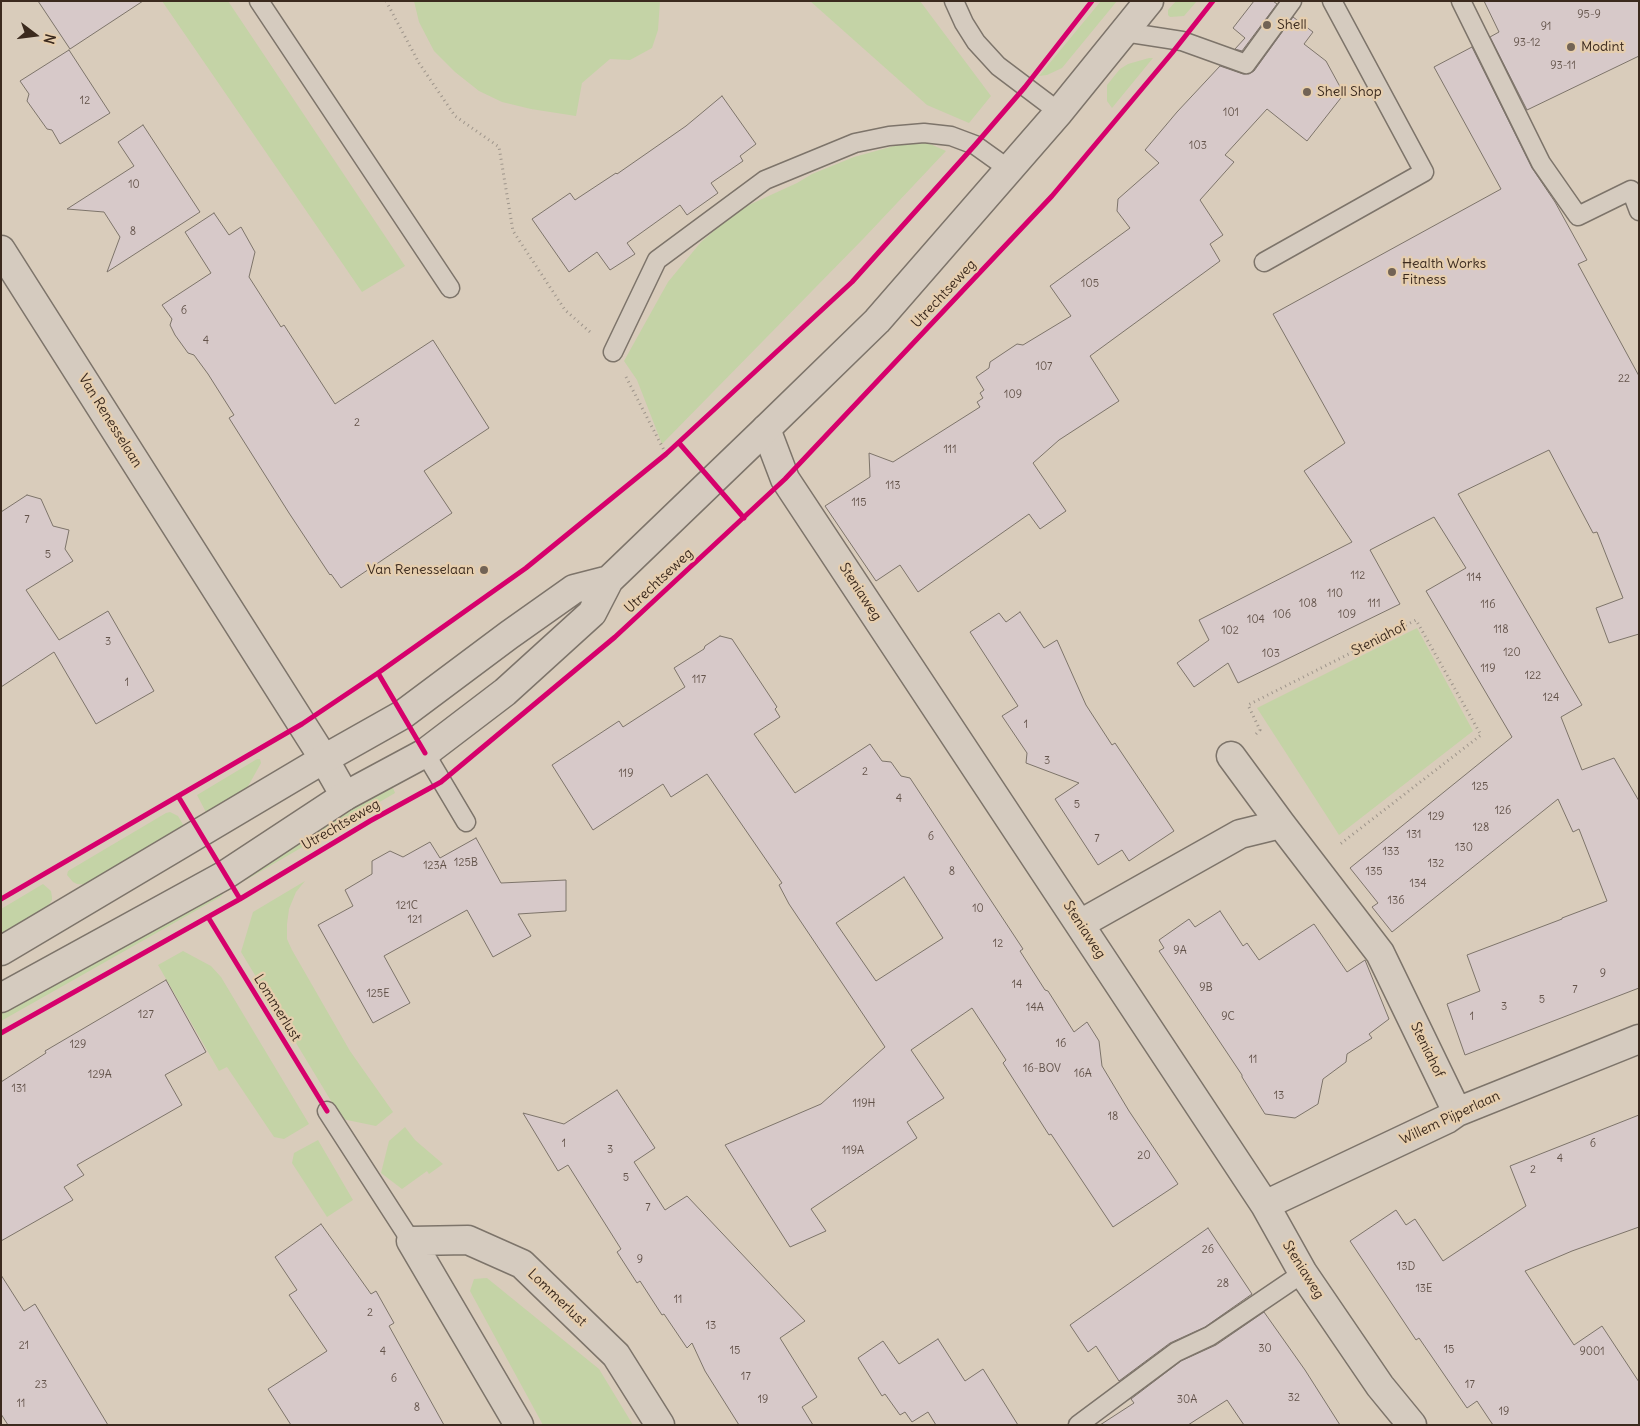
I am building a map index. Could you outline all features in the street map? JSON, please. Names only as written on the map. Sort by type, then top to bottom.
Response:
[{"type":"street","name":"Utrechtseweg","points":[[1,998],[225,875],[345,796],[425,753],[505,692],[592,613],[609,580],[877,321],[1010,170],[1149,1]]},
{"type":"street","name":"Van Renesselaan","points":[[1,250],[324,759],[345,796]]},
{"type":"street","name":"Steniaweg","points":[[766,429],[785,479],[1265,1205],[1303,1273],[1380,1386],[1412,1425]]},
{"type":"street","name":"Utrechtseweg","points":[[1,951],[402,714],[574,589],[609,580]]},
{"type":"street","name":"Steniahof","points":[[1231,756],[1380,953],[1457,1112]]},
{"type":"street","points":[[1080,924],[1240,834],[1281,824]]},
{"type":"street","name":"Willem Pijperlaan","points":[[1265,1205],[1457,1112],[1639,1039]]},
{"type":"street","name":"Lommerlust","points":[[411,1241],[468,1240],[522,1264],[616,1355],[660,1425]]},
{"type":"street","points":[[411,1241],[519,1425]]},
{"type":"lane","points":[[259,1],[450,288]]},
{"type":"lane","points":[[954,1],[964,23],[976,42],[998,66],[1059,112]]},
{"type":"lane","points":[[1124,32],[1182,41],[1246,64],[1292,1]]},
{"type":"lane","points":[[1264,262],[1424,172],[1332,1]]},
{"type":"lane","points":[[1461,1],[1541,162],[1578,216],[1631,190],[1639,211]]},
{"type":"lane","points":[[614,352],[657,260],[765,180],[855,143],[889,136],[924,133],[952,136],[975,145],[1010,170]]},
{"type":"lane","points":[[425,753],[466,822]]},
{"type":"lane","points":[[327,1111],[411,1241]]},
{"type":"lane","points":[[1078,1425],[1176,1352],[1210,1336],[1303,1273]]},
{"type":"path","points":[[386,1],[419,63],[455,116],[499,147],[513,231],[565,310],[614,352],[666,454]]},
{"type":"path","points":[[658,460],[672,448]]},
{"type":"green space","points":[[162,1],[228,1],[405,266],[362,292]]},
{"type":"green space","points":[[414,1],[660,1],[658,30],[652,48],[630,60],[610,59],[582,83],[576,116],[502,102],[479,91],[455,72],[434,51],[419,22]]},
{"type":"green space","points":[[810,1],[920,1],[991,96],[969,123],[927,105]]},
{"type":"green space","points":[[1101,1],[1117,1],[1062,68],[1047,75],[1039,76]]},
{"type":"green space","points":[[1176,1],[1197,1],[1184,16],[1170,17],[1168,10]]},
{"type":"green space","points":[[1153,58],[1112,108],[1107,101],[1107,85],[1120,69],[1128,64]]},
{"type":"green space","points":[[919,139],[946,151],[864,238],[662,444],[637,380],[624,361],[668,282],[701,242],[738,210],[797,183],[812,174],[854,157]]},
{"type":"green space","points":[[1417,628],[1473,731],[1339,835],[1257,708]]},
{"type":"green space","points":[[260,759],[261,763],[246,790],[208,816],[197,795]]},
{"type":"green space","points":[[390,787],[393,788],[395,793],[246,880],[243,875]]},
{"type":"green space","points":[[170,812],[178,816],[185,828],[88,885],[77,884],[67,875],[68,871]]},
{"type":"green space","points":[[305,881],[296,892],[289,909],[287,939],[350,1051],[393,1112],[376,1126],[342,1119],[241,952],[253,912]]},
{"type":"green space","points":[[43,884],[51,891],[52,897],[46,909],[1,933],[1,909]]},
{"type":"green space","points":[[217,890],[223,894],[220,897],[1,1021],[1,1012]]},
{"type":"green space","points":[[183,951],[211,966],[221,977],[309,1124],[284,1139],[274,1137],[227,1067],[219,1071],[158,965]]},
{"type":"green space","points":[[405,1127],[415,1140],[443,1164],[429,1174],[427,1171],[402,1189],[381,1173],[389,1141]]},
{"type":"green space","points":[[318,1140],[353,1200],[327,1217],[292,1163],[294,1153]]},
{"type":"green space","points":[[487,1278],[599,1369],[633,1425],[543,1425],[470,1291],[474,1279]]},
{"type":"building","points":[[38,1],[143,1],[70,49]]},
{"type":"building","points":[[1254,1],[1273,1],[1277,4],[1242,51],[1235,49],[1245,38],[1233,28]]},
{"type":"building","name":"Modint","points":[[1484,1],[1639,1],[1639,56],[1527,110],[1490,37],[1499,32]]},
{"type":"building","points":[[1293,17],[1313,32],[1304,44],[1326,61],[1344,94],[1307,141],[1267,109],[1225,155],[1234,162],[1200,200],[1223,235],[1210,244],[1220,261],[1090,356],[1119,401],[1059,440],[1033,463],[1066,511],[1040,529],[1029,514],[918,592],[900,565],[876,581],[825,506],[870,477],[869,453],[893,462],[980,407],[977,402],[983,398],[980,393],[984,390],[976,377],[989,368],[990,362],[1017,344],[1023,345],[1071,316],[1050,286],[1130,228],[1117,211],[1118,199],[1159,163],[1145,150],[1220,66],[1243,74],[1249,74],[1254,71]]},
{"type":"building","points":[[1472,47],[1532,168],[1555,202],[1587,260],[1578,264],[1639,376],[1639,634],[1609,643],[1596,608],[1623,598],[1597,532],[1593,533],[1549,450],[1458,494],[1582,705],[1561,717],[1582,770],[1614,758],[1639,801],[1639,988],[1465,1055],[1447,1004],[1480,991],[1467,955],[1607,901],[1579,829],[1573,832],[1558,799],[1392,932],[1372,907],[1378,903],[1350,868],[1512,737],[1426,591],[1466,568],[1434,517],[1370,550],[1400,604],[1238,683],[1228,663],[1194,687],[1177,663],[1209,640],[1199,620],[1352,542],[1304,471],[1345,443],[1273,314],[1501,189],[1434,67]]},
{"type":"building","points":[[69,50],[110,113],[60,144],[52,130],[47,129],[27,101],[29,94],[20,81]]},
{"type":"building","points":[[722,96],[756,144],[740,156],[743,161],[711,183],[718,193],[687,215],[680,205],[627,243],[635,254],[610,270],[597,252],[569,272],[532,219],[570,193],[575,200],[617,174],[686,126]]},
{"type":"building","points":[[143,125],[200,212],[107,272],[120,237],[104,212],[67,209],[134,166],[118,142]]},
{"type":"building","points":[[214,213],[229,235],[241,227],[255,252],[249,277],[281,327],[284,325],[335,404],[433,340],[489,428],[424,471],[452,513],[341,588],[330,575],[289,513],[229,418],[234,415],[208,374],[194,355],[188,353],[175,335],[170,325],[172,319],[162,305],[211,273],[185,232]]},
{"type":"building","points":[[27,495],[41,499],[53,526],[69,530],[65,549],[73,561],[26,590],[59,640],[108,611],[154,691],[96,724],[54,652],[1,687],[1,512]]},
{"type":"building","points":[[1020,612],[1044,648],[1057,640],[1086,705],[1112,745],[1115,743],[1174,831],[1129,861],[1122,850],[1098,865],[1055,799],[1079,783],[1026,763],[1027,753],[1002,716],[1018,706],[970,632],[999,613],[1006,622]]},
{"type":"building","points":[[720,636],[732,639],[777,707],[775,709],[780,717],[754,734],[795,793],[870,744],[882,761],[891,762],[901,776],[910,778],[1023,949],[1020,951],[1074,1032],[1087,1022],[1099,1041],[1102,1066],[1129,1111],[1178,1184],[1113,1227],[1051,1134],[1049,1135],[1003,1063],[1006,1060],[972,1008],[911,1050],[944,1098],[907,1122],[917,1138],[811,1209],[826,1231],[790,1247],[725,1145],[821,1104],[885,1047],[789,904],[779,885],[782,883],[707,774],[671,797],[663,784],[593,830],[552,765],[619,721],[623,727],[685,687],[674,668],[704,649],[705,646]],"holes":[[[904,877],[943,938],[876,981],[836,923]]]},
{"type":"building","points":[[476,838],[501,883],[566,880],[566,911],[518,914],[531,936],[493,957],[467,910],[384,956],[410,1003],[373,1023],[318,925],[353,906],[345,890],[372,874],[372,861],[390,851],[403,857],[430,842],[440,858]]},
{"type":"building","points":[[1220,911],[1243,946],[1247,943],[1259,960],[1314,924],[1347,972],[1365,960],[1389,1019],[1369,1034],[1372,1038],[1347,1054],[1346,1062],[1323,1079],[1318,1104],[1295,1118],[1265,1114],[1242,1075],[1159,951],[1164,948],[1159,940],[1189,919],[1195,927]]},
{"type":"building","points":[[166,980],[206,1052],[165,1075],[182,1105],[77,1165],[84,1175],[64,1187],[73,1200],[1,1241],[1,1082],[46,1053],[45,1051]]},
{"type":"building","points":[[617,1090],[655,1148],[634,1162],[665,1210],[687,1196],[805,1321],[780,1338],[817,1397],[802,1407],[813,1425],[739,1425],[705,1371],[692,1343],[687,1348],[664,1314],[662,1315],[640,1281],[637,1283],[617,1252],[621,1249],[568,1165],[558,1171],[523,1113],[564,1124]]},
{"type":"building","points":[[1639,1115],[1639,1227],[1572,1251],[1525,1271],[1574,1345],[1602,1326],[1639,1382],[1639,1425],[1493,1425],[1477,1401],[1467,1408],[1419,1338],[1416,1340],[1350,1241],[1396,1210],[1406,1225],[1415,1219],[1443,1261],[1526,1206],[1510,1166]]},
{"type":"building","points":[[321,1224],[371,1294],[376,1291],[394,1323],[389,1326],[444,1425],[291,1425],[268,1389],[327,1351],[289,1295],[297,1290],[275,1257]]},
{"type":"building","points":[[1208,1228],[1252,1294],[1205,1327],[1170,1343],[1119,1381],[1096,1346],[1088,1352],[1070,1325]]},
{"type":"building","points":[[1,1275],[24,1311],[35,1304],[108,1425],[8,1425],[1,1414]]},
{"type":"building","points":[[1264,1312],[1305,1370],[1340,1425],[1244,1425],[1227,1400],[1188,1425],[1100,1425],[1134,1403],[1131,1399],[1181,1361],[1216,1345]]},
{"type":"building","points":[[938,1339],[965,1381],[983,1369],[1018,1425],[936,1425],[928,1412],[912,1422],[905,1412],[900,1415],[885,1394],[882,1396],[858,1358],[883,1341],[899,1364]]},
{"type":"cycle path","points":[[1,899],[302,724],[378,673],[526,568],[666,454],[852,282],[1025,87],[1092,1]]},
{"type":"cycle path","points":[[1,1033],[240,899],[370,821],[441,782],[615,637],[785,479],[1052,196],[1213,1]]},
{"type":"cycle path","points":[[679,443],[744,518]]},
{"type":"cycle path","points":[[378,673],[425,753]]},
{"type":"cycle path","points":[[178,796],[240,899]]},
{"type":"cycle path","points":[[208,917],[327,1111]]},
{"type":"place","name":"Shell","points":[[1267,25]]},
{"type":"place","name":"Modint","points":[[1571,47]]},
{"type":"place","name":"Shell Shop","points":[[1307,92]]},
{"type":"place","name":"Health Works Fitness","points":[[1392,272]]},
{"type":"place","name":"Van Renesselaan","points":[[484,570]]}]
